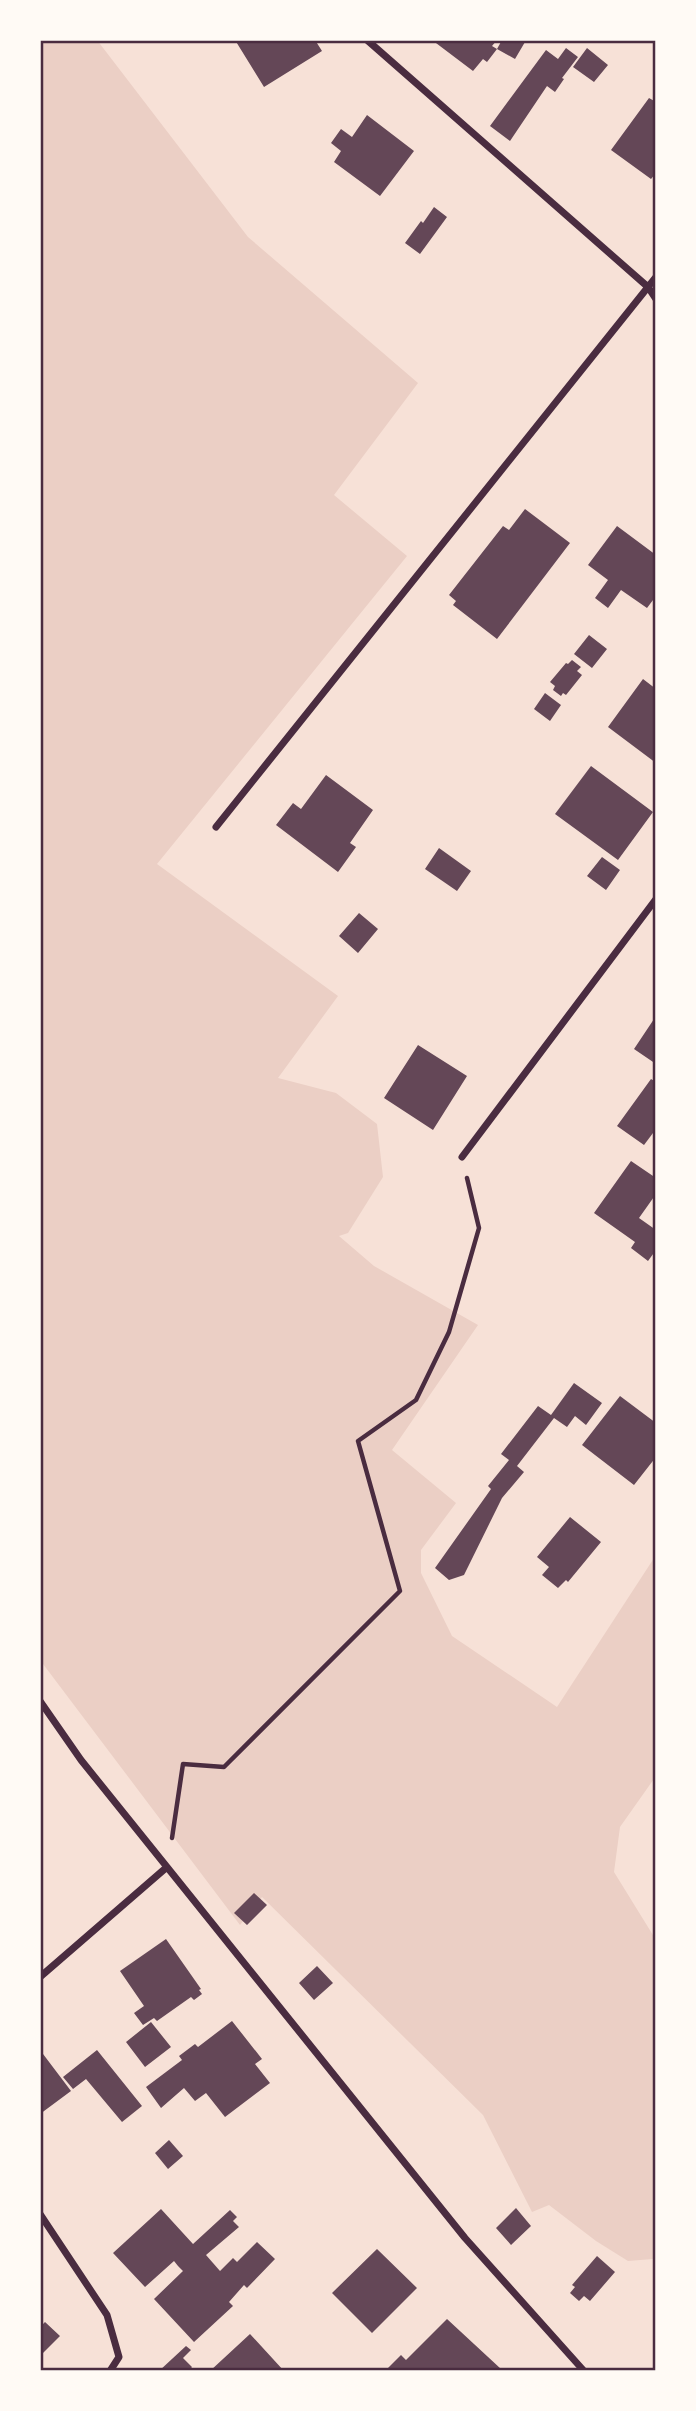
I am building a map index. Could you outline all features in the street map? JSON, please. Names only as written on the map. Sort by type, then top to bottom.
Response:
[{"type":"street","points":[[367,40],[648,287],[656,299]]},
{"type":"street","points":[[216,827],[656,277]]},
{"type":"street","points":[[462,1157],[656,900]]},
{"type":"street","points":[[40,1701],[80,1760],[465,2238],[584,2371]]},
{"type":"street","points":[[40,1977],[167,1867]]},
{"type":"street","points":[[40,2214],[107,2315],[119,2357],[110,2371]]},
{"type":"path","points":[[167,1867],[183,1764],[224,1767],[400,1591],[358,1441],[416,1400],[449,1332],[479,1228],[462,1157]]},
{"type":"shaded area","points":[[40,40],[97,40],[248,237],[418,383],[334,495],[407,556],[157,864],[338,996],[278,1078],[336,1093],[377,1124],[383,1177],[348,1233],[339,1236],[374,1266],[478,1325],[392,1450],[456,1503],[421,1550],[421,1573],[452,1636],[557,1707],[656,1555],[656,1776],[620,1827],[614,1872],[656,1940],[656,2262],[653,2259],[628,2261],[596,2241],[549,2205],[532,2212],[483,2115],[262,1897],[240,1925],[40,1660]]},
{"type":"building","points":[[235,40],[315,40],[322,51],[264,87]]},
{"type":"building","points":[[432,40],[497,40],[492,46],[497,49],[487,62],[483,59],[473,71]]},
{"type":"building","points":[[502,40],[525,42],[515,59],[497,49]]},
{"type":"building","points":[[566,48],[578,57],[555,92],[547,86],[510,141],[490,126],[546,50],[558,59]]},
{"type":"building","points":[[587,48],[608,65],[594,82],[573,67]]},
{"type":"building","points":[[649,98],[656,102],[656,173],[651,179],[611,150]]},
{"type":"building","points":[[367,115],[414,151],[380,196],[334,162],[341,151],[331,143],[341,129],[352,137]]},
{"type":"building","points":[[434,207],[447,217],[420,254],[405,243]]},
{"type":"building","points":[[525,509],[570,543],[497,639],[453,605],[456,601],[449,595],[503,526],[509,530]]},
{"type":"building","points":[[617,526],[656,555],[656,596],[647,608],[621,590],[608,608],[595,598],[608,580],[588,565]]},
{"type":"building","points":[[589,635],[607,649],[592,668],[574,654]]},
{"type":"building","points":[[572,660],[581,667],[577,671],[582,675],[566,695],[563,693],[561,696],[553,690],[555,686],[550,682],[566,663]]},
{"type":"building","points":[[643,679],[656,689],[656,763],[608,727]]},
{"type":"building","points":[[545,693],[561,705],[550,721],[534,709]]},
{"type":"building","points":[[591,766],[653,812],[618,860],[555,814]]},
{"type":"building","points":[[326,775],[373,810],[350,843],[356,847],[338,872],[276,825],[293,803],[301,809]]},
{"type":"building","points":[[439,848],[471,871],[457,891],[425,869]]},
{"type":"building","points":[[602,857],[620,870],[606,890],[587,876]]},
{"type":"building","points":[[359,913],[378,929],[358,953],[339,936]]},
{"type":"building","points":[[656,1016],[656,1064],[634,1049]]},
{"type":"building","points":[[418,1045],[467,1076],[433,1130],[384,1098]]},
{"type":"building","points":[[651,1079],[656,1082],[656,1129],[644,1145],[617,1126]]},
{"type":"building","points":[[631,1161],[656,1178],[656,1194],[639,1218],[656,1230],[656,1250],[648,1261],[631,1248],[635,1242],[594,1213]]},
{"type":"building","points":[[574,1383],[602,1403],[586,1425],[575,1416],[567,1427],[554,1418],[517,1466],[524,1472],[502,1498],[464,1575],[449,1580],[435,1568],[491,1489],[488,1486],[509,1460],[501,1454],[538,1406],[551,1415]]},
{"type":"building","points":[[620,1396],[656,1423],[656,1457],[634,1485],[582,1445]]},
{"type":"building","points":[[570,1517],[601,1542],[568,1582],[566,1580],[558,1588],[542,1575],[549,1567],[537,1557]]},
{"type":"building","points":[[254,1893],[267,1905],[247,1925],[234,1913]]},
{"type":"building","points":[[166,1939],[202,1994],[194,2000],[191,1997],[157,2021],[154,2018],[143,2025],[134,2013],[144,2006],[120,1971]]},
{"type":"building","points":[[317,1966],[333,1983],[314,2000],[299,1983]]},
{"type":"building","points":[[232,2021],[262,2059],[255,2064],[270,2083],[225,2117],[206,2093],[195,2101],[184,2088],[161,2108],[146,2087],[182,2060],[179,2056],[195,2044],[198,2047]]},
{"type":"building","points":[[151,2022],[171,2047],[145,2067],[126,2042]]},
{"type":"building","points":[[40,2050],[71,2091],[40,2114]]},
{"type":"building","points":[[97,2050],[142,2106],[122,2122],[86,2079],[73,2089],[63,2077]]},
{"type":"building","points":[[169,2140],[183,2156],[168,2169],[155,2153]]},
{"type":"building","points":[[516,2208],[531,2226],[511,2245],[496,2228]]},
{"type":"building","points":[[161,2209],[193,2244],[230,2210],[237,2217],[233,2221],[239,2227],[206,2255],[220,2271],[233,2258],[237,2262],[257,2242],[275,2259],[247,2288],[244,2285],[229,2302],[233,2306],[194,2342],[154,2299],[183,2271],[174,2261],[145,2287],[113,2253]]},
{"type":"building","points":[[377,2249],[417,2288],[372,2333],[332,2293]]},
{"type":"building","points":[[597,2256],[615,2272],[590,2301],[584,2296],[579,2301],[570,2293],[575,2287],[572,2285]]},
{"type":"building","points":[[447,2319],[501,2369],[500,2371],[385,2371],[401,2355],[406,2360]]},
{"type":"building","points":[[45,2322],[60,2336],[40,2356],[40,2327]]},
{"type":"building","points":[[250,2334],[284,2371],[210,2371]]},
{"type":"building","points":[[186,2346],[191,2350],[183,2358],[192,2367],[189,2371],[159,2371]]}]
